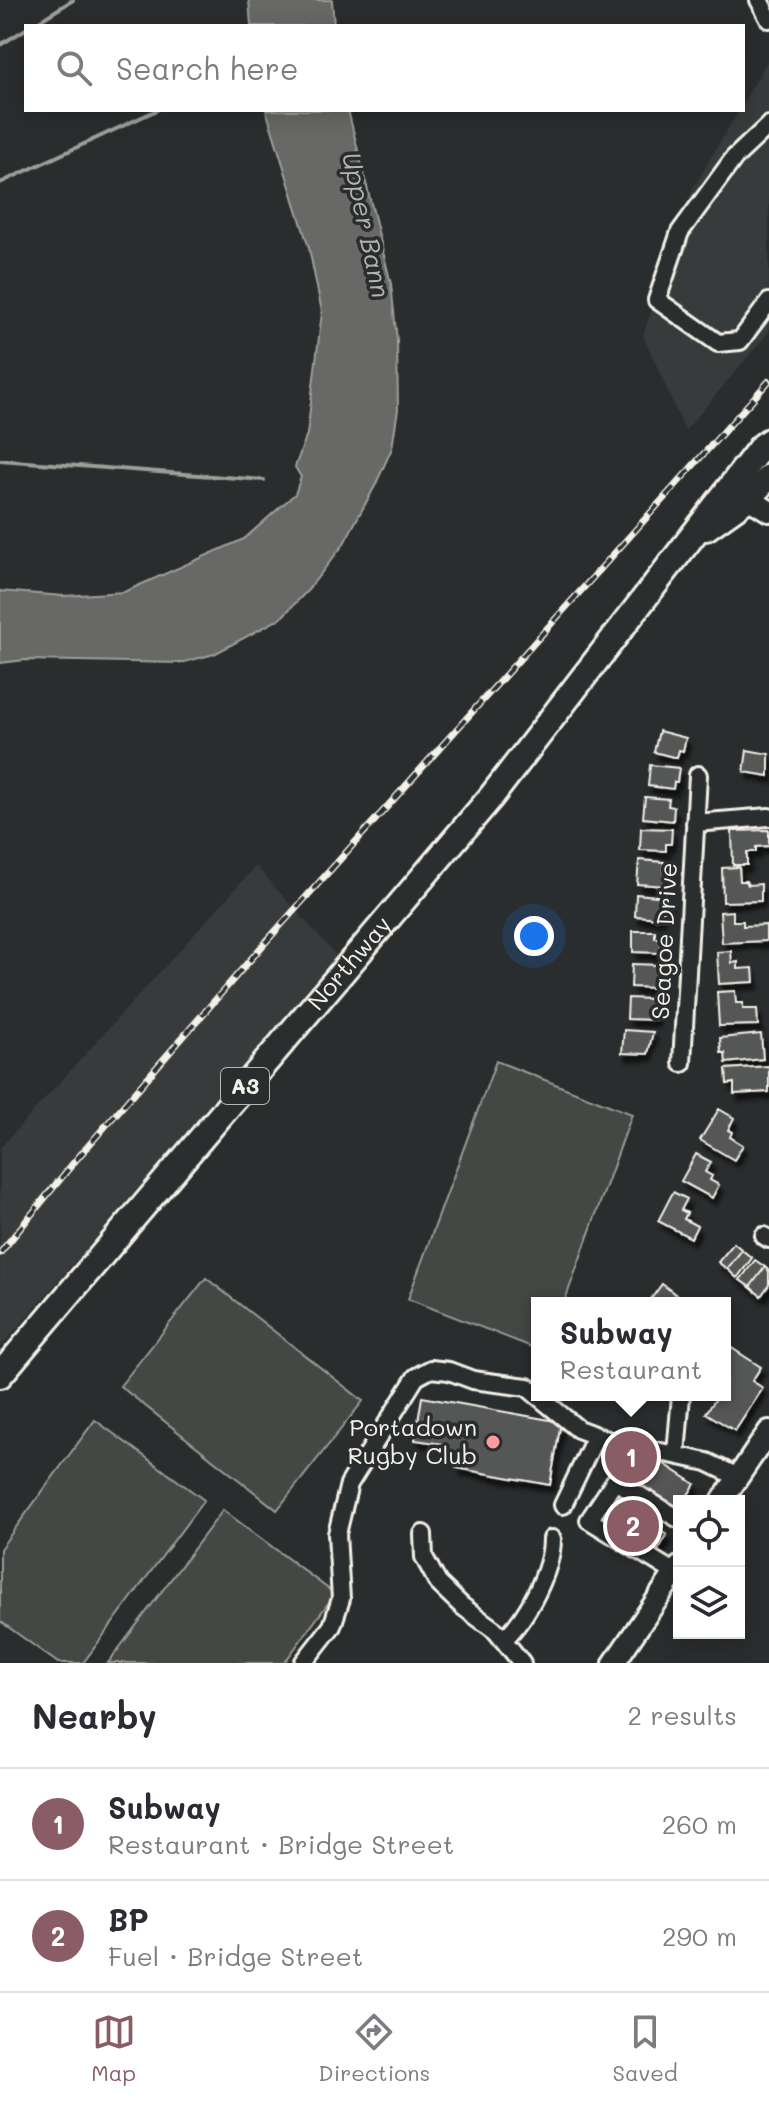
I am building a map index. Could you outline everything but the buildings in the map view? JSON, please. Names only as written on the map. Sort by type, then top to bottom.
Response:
[{"type":"highway","name":"Northway","points":[[738,492],[761,447],[769,441]]},
{"type":"highway","name":"Northway","points":[[0,1375],[491,797],[694,532],[738,492],[769,477]]},
{"type":"main road","points":[[738,492],[769,511]]},
{"type":"main road","points":[[726,1495],[769,1431]]},
{"type":"main road","points":[[614,1663],[673,1576]]},
{"type":"street","points":[[759,0],[769,19]]},
{"type":"street","points":[[769,125],[734,158],[680,232],[657,300],[718,343],[740,341],[769,302]]},
{"type":"street","name":"Seagoe Drive","points":[[682,1063],[698,775]]},
{"type":"street","points":[[695,823],[769,817]]},
{"type":"street","points":[[303,1663],[332,1626],[341,1599],[337,1534],[349,1484],[416,1377],[431,1369],[449,1371],[473,1380],[527,1387],[531,1390]]},
{"type":"street","points":[[544,1401],[578,1429],[707,1462],[738,1477]]},
{"type":"street","points":[[676,1454],[680,1401]]},
{"type":"street","points":[[563,1505],[596,1436]]},
{"type":"street","points":[[673,1515],[615,1481],[589,1520],[673,1568]]},
{"type":"street","points":[[423,1534],[424,1557],[438,1583],[504,1639],[522,1663]]},
{"type":"street","points":[[504,1639],[525,1615],[543,1577],[552,1550],[552,1539]]},
{"type":"shaded area","points":[[769,58],[769,332],[685,431],[643,335],[693,188],[738,112],[745,112],[745,100]]},
{"type":"shaded area","points":[[256,866],[336,955],[206,1111],[0,1348],[0,1148]]},
{"type":"shaded area","points":[[496,1061],[632,1114],[566,1297],[531,1297],[531,1347],[408,1299]]},
{"type":"shaded area","points":[[206,1278],[363,1401],[277,1510],[120,1386]]},
{"type":"shaded area","points":[[95,1420],[204,1500],[83,1663],[58,1663],[0,1621],[0,1549]]},
{"type":"shaded area","points":[[223,1510],[335,1594],[284,1663],[108,1663]]},
{"type":"water","points":[[249,0],[332,0],[334,24],[251,24]]},
{"type":"water","name":"Upper Bann","points":[[267,112],[348,112],[391,284],[397,340],[398,409],[392,448],[343,545],[281,618],[214,654],[181,663],[25,660],[0,663],[0,591],[64,596],[124,592],[244,539],[295,494],[301,477],[295,467],[307,434],[322,312],[309,248]]},
{"type":"waterway","points":[[34,24],[73,0]]},
{"type":"waterway","points":[[0,45],[24,30]]},
{"type":"waterway","points":[[0,183],[153,112]]},
{"type":"waterway","points":[[0,460],[264,480]]},
{"type":"railway","points":[[0,1253],[75,1161],[264,944],[769,381]]},
{"type":"place","name":"Portadown Rugby Club","points":[[493,1442]]},
{"type":"place","name":"Subway","points":[[631,1457]]},
{"type":"place","name":"BP","points":[[633,1526]]}]
